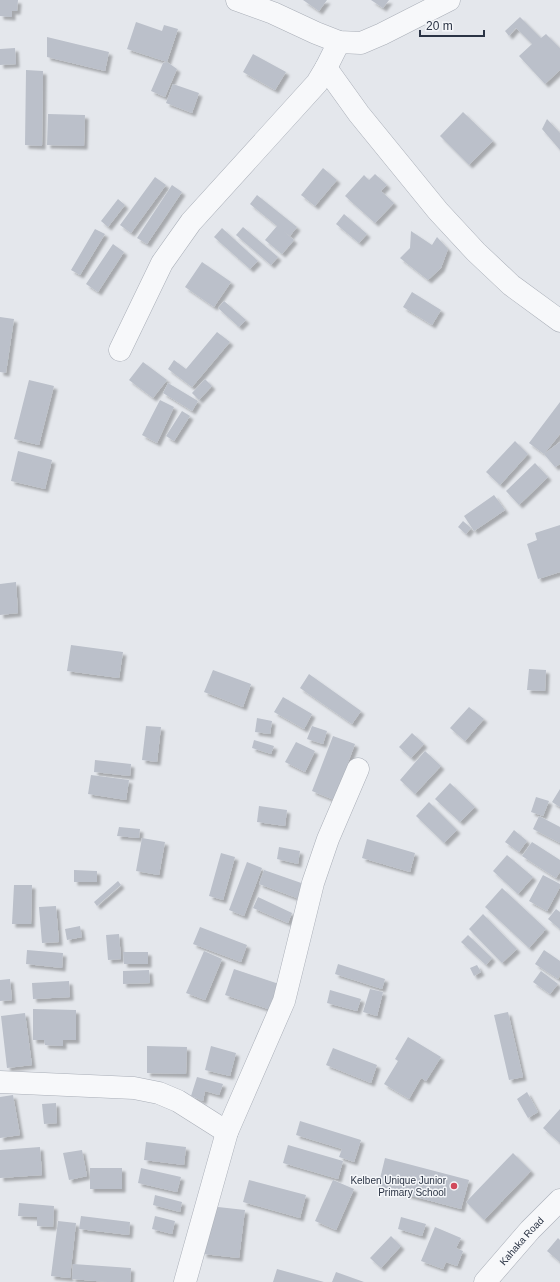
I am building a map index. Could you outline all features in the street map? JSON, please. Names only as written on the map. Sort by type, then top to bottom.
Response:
[{"type":"street","points":[[237,0],[273,13],[339,42],[361,43],[449,0]]},
{"type":"street","points":[[120,350],[162,263],[191,222],[317,83],[339,42]]},
{"type":"street","points":[[326,68],[359,114],[438,211],[476,252],[511,285],[560,321]]},
{"type":"street","points":[[185,1282],[227,1132],[284,1001],[313,883],[328,839],[358,769]]},
{"type":"street","points":[[0,1082],[134,1088],[178,1100],[227,1132]]},
{"type":"street","name":"Kahaka Road","points":[[485,1282],[530,1230],[560,1200]]},
{"type":"building","points":[[0,0],[18,0],[17,11],[12,11],[12,17],[0,16]]},
{"type":"building","points":[[303,0],[327,0],[319,11]]},
{"type":"building","points":[[371,0],[389,0],[383,8]]},
{"type":"building","points":[[520,17],[541,38],[546,34],[560,48],[560,70],[545,84],[519,56],[532,44],[516,28],[509,36],[505,31]]},
{"type":"building","points":[[136,22],[162,31],[164,25],[178,29],[167,62],[127,49]]},
{"type":"building","points":[[47,37],[109,52],[105,71],[47,57]]},
{"type":"building","points":[[15,48],[16,64],[0,65],[0,49]]},
{"type":"building","points":[[253,54],[286,72],[275,90],[243,72]]},
{"type":"building","points":[[167,62],[177,69],[165,97],[151,91],[163,63]]},
{"type":"building","points":[[26,70],[43,71],[42,146],[25,145]]},
{"type":"building","points":[[173,84],[199,93],[192,113],[166,103]]},
{"type":"building","points":[[463,112],[493,141],[469,165],[440,136]]},
{"type":"building","points":[[48,114],[85,115],[84,146],[47,145]]},
{"type":"building","points":[[547,119],[560,133],[560,150],[542,129]]},
{"type":"building","points":[[323,168],[337,180],[315,206],[301,195]]},
{"type":"building","points":[[375,174],[387,185],[381,191],[394,203],[375,223],[345,196],[364,175],[369,180]]},
{"type":"building","points":[[155,177],[166,185],[131,233],[120,225]]},
{"type":"building","points":[[172,185],[182,192],[147,244],[137,238]]},
{"type":"building","points":[[257,195],[297,227],[290,236],[282,230],[294,240],[282,254],[265,240],[277,226],[250,204]]},
{"type":"building","points":[[118,199],[125,205],[108,227],[101,221]]},
{"type":"building","points":[[344,214],[367,234],[359,243],[336,224]]},
{"type":"building","points":[[243,227],[278,257],[271,265],[236,235]]},
{"type":"building","points":[[222,228],[258,261],[250,269],[214,237]]},
{"type":"building","points":[[95,229],[105,234],[80,275],[71,270]]},
{"type":"building","points":[[411,231],[432,245],[437,237],[448,249],[441,268],[428,280],[400,258],[410,248]]},
{"type":"building","points":[[113,244],[124,252],[98,292],[86,284]]},
{"type":"building","points":[[202,262],[231,282],[214,307],[185,287]]},
{"type":"building","points":[[412,292],[441,310],[432,325],[403,307]]},
{"type":"building","points":[[224,301],[246,320],[239,327],[218,308]]},
{"type":"building","points":[[0,317],[14,319],[6,373],[0,372]]},
{"type":"building","points":[[217,332],[230,342],[192,387],[168,369],[174,360],[186,369]]},
{"type":"building","points":[[143,362],[167,380],[153,398],[129,380]]},
{"type":"building","points":[[205,379],[212,386],[199,400],[192,393]]},
{"type":"building","points":[[29,380],[54,386],[39,445],[14,439]]},
{"type":"building","points":[[168,383],[198,401],[192,411],[163,393]]},
{"type":"building","points":[[160,400],[174,407],[157,443],[142,435]]},
{"type":"building","points":[[560,402],[560,434],[544,454],[529,443]]},
{"type":"building","points":[[182,411],[190,416],[174,441],[166,436]]},
{"type":"building","points":[[515,441],[528,454],[500,485],[486,472]]},
{"type":"building","points":[[560,442],[560,464],[555,467],[544,454]]},
{"type":"building","points":[[18,451],[52,460],[45,489],[11,481]]},
{"type":"building","points":[[535,463],[548,477],[519,505],[506,491]]},
{"type":"building","points":[[494,495],[505,510],[474,531],[464,516]]},
{"type":"building","points":[[463,521],[471,528],[466,534],[458,527]]},
{"type":"building","points":[[560,525],[560,572],[538,579],[527,544],[537,540],[535,533]]},
{"type":"building","points":[[16,582],[18,613],[0,615],[0,584]]},
{"type":"building","points":[[71,645],[123,652],[119,678],[67,671]]},
{"type":"building","points":[[529,669],[546,670],[545,691],[527,690]]},
{"type":"building","points":[[213,670],[251,684],[243,707],[204,692]]},
{"type":"building","points":[[309,674],[361,711],[352,724],[300,688]]},
{"type":"building","points":[[283,697],[312,714],[304,729],[274,712]]},
{"type":"building","points":[[469,707],[484,719],[465,741],[450,728]]},
{"type":"building","points":[[257,718],[272,721],[270,734],[255,732]]},
{"type":"building","points":[[146,726],[161,727],[157,762],[142,760]]},
{"type":"building","points":[[312,726],[327,731],[323,744],[307,739]]},
{"type":"building","points":[[412,733],[424,744],[411,758],[399,747]]},
{"type":"building","points":[[333,736],[355,744],[334,800],[312,791]]},
{"type":"building","points":[[254,740],[274,746],[271,754],[252,748]]},
{"type":"building","points":[[296,742],[315,751],[305,772],[285,762]]},
{"type":"building","points":[[425,751],[441,766],[415,794],[400,780]]},
{"type":"building","points":[[95,760],[131,764],[130,776],[94,772]]},
{"type":"building","points":[[91,775],[129,780],[126,800],[88,794]]},
{"type":"building","points":[[450,783],[475,807],[460,822],[435,799]]},
{"type":"building","points":[[560,789],[560,807],[552,802]]},
{"type":"building","points":[[536,797],[549,801],[543,816],[531,812]]},
{"type":"building","points":[[429,802],[457,830],[444,843],[416,816]]},
{"type":"building","points":[[259,806],[287,810],[285,826],[257,822]]},
{"type":"building","points":[[539,816],[560,827],[560,843],[533,829]]},
{"type":"building","points":[[119,827],[140,829],[139,838],[117,836]]},
{"type":"building","points":[[514,830],[527,841],[519,852],[505,842]]},
{"type":"building","points":[[142,838],[165,842],[159,875],[136,871]]},
{"type":"building","points":[[367,839],[415,853],[410,872],[362,858]]},
{"type":"building","points":[[532,842],[560,860],[560,872],[556,878],[522,856]]},
{"type":"building","points":[[279,847],[300,851],[298,864],[277,859]]},
{"type":"building","points":[[221,853],[235,857],[223,900],[209,896]]},
{"type":"building","points":[[507,855],[533,877],[518,894],[493,871]]},
{"type":"building","points":[[247,862],[262,868],[244,916],[229,910]]},
{"type":"building","points":[[74,870],[97,871],[97,882],[74,882]]},
{"type":"building","points":[[264,870],[307,885],[302,900],[259,884]]},
{"type":"building","points":[[543,875],[560,884],[560,887],[547,911],[529,901]]},
{"type":"building","points":[[118,881],[121,885],[97,906],[94,902]]},
{"type":"building","points":[[14,885],[32,885],[31,924],[12,924]]},
{"type":"building","points":[[502,888],[546,929],[529,948],[485,907]]},
{"type":"building","points":[[258,897],[292,913],[288,923],[253,908]]},
{"type":"building","points":[[56,906],[59,942],[42,943],[39,907]]},
{"type":"building","points":[[556,909],[560,912],[560,929],[548,919]]},
{"type":"building","points":[[483,914],[517,949],[502,963],[469,929]]},
{"type":"building","points":[[80,926],[82,937],[67,940],[65,929]]},
{"type":"building","points":[[200,927],[247,945],[241,962],[193,944]]},
{"type":"building","points":[[119,934],[121,959],[108,960],[106,935]]},
{"type":"building","points":[[468,935],[492,958],[486,965],[461,942]]},
{"type":"building","points":[[27,950],[63,953],[62,968],[26,964]]},
{"type":"building","points":[[544,950],[560,961],[560,976],[558,979],[535,964]]},
{"type":"building","points":[[204,951],[222,959],[205,1000],[186,993]]},
{"type":"building","points":[[123,952],[148,952],[148,964],[124,964]]},
{"type":"building","points":[[338,964],[385,979],[382,989],[335,974]]},
{"type":"building","points":[[477,965],[481,972],[474,976],[470,968]]},
{"type":"building","points":[[234,969],[282,985],[274,1011],[225,995]]},
{"type":"building","points":[[149,970],[150,983],[123,984],[123,971]]},
{"type":"building","points":[[541,971],[558,984],[550,994],[533,982]]},
{"type":"building","points":[[10,979],[12,1000],[0,1001],[0,980]]},
{"type":"building","points":[[69,981],[70,997],[33,999],[32,983]]},
{"type":"building","points":[[370,989],[383,992],[377,1016],[363,1012]]},
{"type":"building","points":[[330,990],[361,999],[357,1011],[327,1003]]},
{"type":"building","points":[[33,1009],[76,1010],[76,1040],[63,1040],[63,1046],[45,1045],[44,1040],[33,1040]]},
{"type":"building","points":[[508,1012],[523,1077],[509,1080],[494,1015]]},
{"type":"building","points":[[25,1013],[32,1065],[7,1068],[1,1016]]},
{"type":"building","points":[[408,1037],[441,1057],[426,1081],[421,1078],[409,1099],[384,1084],[398,1061],[395,1059]]},
{"type":"building","points":[[147,1046],[187,1047],[186,1074],[147,1073]]},
{"type":"building","points":[[211,1046],[236,1053],[230,1076],[205,1070]]},
{"type":"building","points":[[333,1048],[377,1065],[371,1083],[326,1065]]},
{"type":"building","points":[[197,1077],[223,1084],[219,1095],[205,1091],[203,1101],[191,1096]]},
{"type":"building","points":[[527,1092],[538,1112],[528,1118],[517,1099]]},
{"type":"building","points":[[13,1095],[20,1135],[0,1138],[0,1097]]},
{"type":"building","points":[[56,1103],[57,1123],[44,1124],[42,1104]]},
{"type":"building","points":[[560,1109],[560,1143],[543,1128]]},
{"type":"building","points":[[300,1121],[361,1140],[354,1162],[339,1157],[342,1149],[296,1135]]},
{"type":"building","points":[[146,1142],[186,1147],[184,1165],[144,1160]]},
{"type":"building","points":[[288,1145],[343,1161],[338,1179],[283,1163]]},
{"type":"building","points":[[40,1147],[42,1175],[0,1178],[0,1150]]},
{"type":"building","points":[[82,1150],[87,1176],[69,1180],[63,1153]]},
{"type":"building","points":[[513,1153],[531,1171],[484,1220],[466,1202]]},
{"type":"building","points":[[385,1158],[469,1180],[461,1209],[378,1187]]},
{"type":"building","points":[[90,1168],[122,1168],[122,1189],[90,1189]]},
{"type":"building","points":[[141,1168],[181,1177],[177,1192],[138,1183]]},
{"type":"building","points":[[249,1180],[306,1195],[300,1218],[243,1202]]},
{"type":"building","points":[[333,1180],[354,1189],[336,1230],[315,1221]]},
{"type":"building","points":[[155,1195],[182,1202],[180,1212],[153,1205]]},
{"type":"building","points":[[19,1203],[54,1206],[53,1227],[37,1226],[37,1217],[18,1216]]},
{"type":"building","points":[[209,1206],[245,1210],[239,1258],[203,1254]]},
{"type":"building","points":[[81,1216],[130,1222],[129,1235],[79,1229]]},
{"type":"building","points":[[155,1216],[175,1221],[172,1234],[152,1229]]},
{"type":"building","points":[[401,1217],[426,1224],[422,1236],[398,1229]]},
{"type":"building","points":[[58,1221],[76,1223],[70,1278],[51,1276]]},
{"type":"building","points":[[435,1227],[461,1238],[456,1248],[463,1251],[457,1266],[446,1262],[443,1269],[421,1261]]},
{"type":"building","points":[[391,1236],[401,1246],[381,1268],[370,1258]]},
{"type":"building","points":[[558,1238],[560,1240],[560,1262],[547,1251]]},
{"type":"building","points":[[73,1264],[131,1268],[130,1282],[72,1279]]},
{"type":"building","points":[[277,1269],[324,1282],[273,1282]]},
{"type":"building","points":[[336,1272],[364,1282],[332,1282]]},
{"type":"place","name":"Kelben Unique Junior Primary School","points":[[454,1186]]}]
